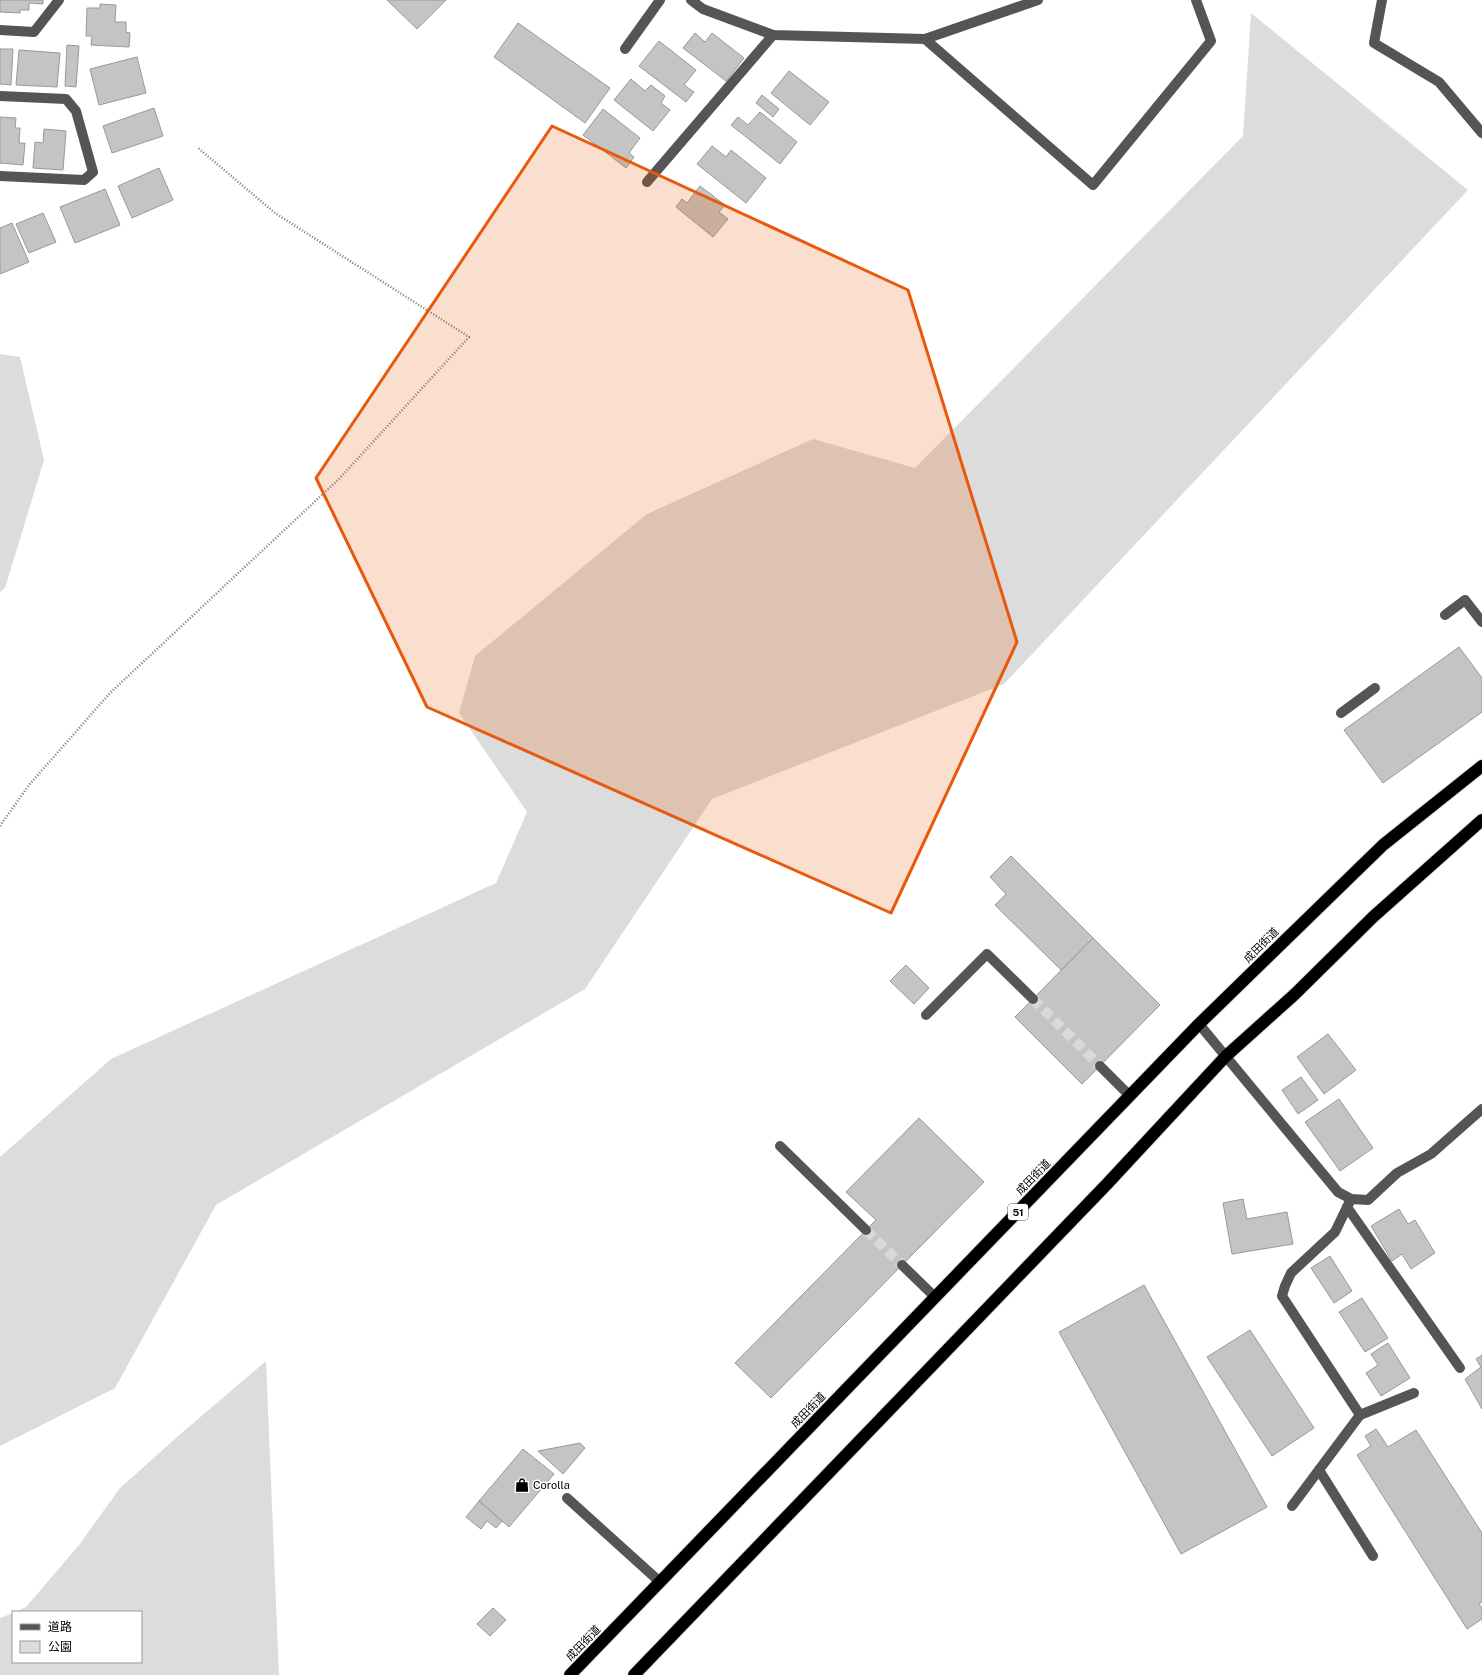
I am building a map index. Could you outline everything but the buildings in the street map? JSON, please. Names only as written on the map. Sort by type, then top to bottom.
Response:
[{"type":"highway","name":"成田街道","points":[[570,1675],[1199,1024],[1383,846],[1482,766]]},
{"type":"highway","points":[[634,1675],[1107,1184],[1226,1056],[1295,994],[1373,917],[1482,820]]},
{"type":"street","points":[[0,30],[34,32],[59,0]]},
{"type":"street","points":[[625,49],[660,0]]},
{"type":"street","points":[[691,0],[703,9],[773,35],[925,39],[1038,0]]},
{"type":"street","points":[[925,39],[1093,185],[1211,41],[1196,0]]},
{"type":"street","points":[[1382,0],[1374,43],[1439,82],[1482,133]]},
{"type":"street","points":[[647,182],[773,35]]},
{"type":"street","points":[[0,96],[66,99],[76,111],[93,172],[84,180],[0,176]]},
{"type":"street","points":[[1445,615],[1465,600],[1482,622]]},
{"type":"street","points":[[1340,713],[1375,688]]},
{"type":"street","points":[[926,1015],[987,954],[1032,999]]},
{"type":"street","points":[[1199,1024],[1338,1192],[1349,1203],[1460,1368]]},
{"type":"street","points":[[1100,1066],[1130,1096]]},
{"type":"street","points":[[1349,1203],[1368,1200],[1397,1173],[1431,1154],[1482,1109]]},
{"type":"street","points":[[780,1146],[866,1230]]},
{"type":"street","points":[[1349,1203],[1335,1232],[1291,1273],[1282,1296],[1360,1416]]},
{"type":"street","points":[[902,1265],[935,1297]]},
{"type":"street","points":[[1292,1506],[1360,1416],[1414,1393]]},
{"type":"street","points":[[1319,1470],[1373,1556]]},
{"type":"street","points":[[567,1498],[660,1582]]},
{"type":"path","points":[[0,826],[29,785],[112,692],[339,479],[469,337],[275,213],[196,147]]},
{"type":"highlighted area","points":[[552,126],[908,290],[1017,642],[891,913],[427,707],[316,478]]},
{"type":"green space","points":[[1251,13],[1468,190],[1004,684],[712,799],[585,989],[216,1205],[115,1388],[0,1446],[0,1157],[111,1059],[496,883],[527,812],[459,713],[475,656],[647,514],[813,439],[915,468],[1243,136]]},
{"type":"green space","points":[[0,354],[20,357],[44,460],[5,588],[0,592]]},
{"type":"green space","points":[[266,1361],[279,1675],[0,1675],[0,1618],[12,1613],[12,1663],[142,1663],[142,1611],[17,1611],[26,1607],[79,1545],[120,1488]]},
{"type":"tunnel","points":[[1033,999],[1100,1066]]},
{"type":"tunnel","points":[[866,1230],[902,1265]]},
{"type":"place","name":"Corolla","points":[[522,1485]]}]
